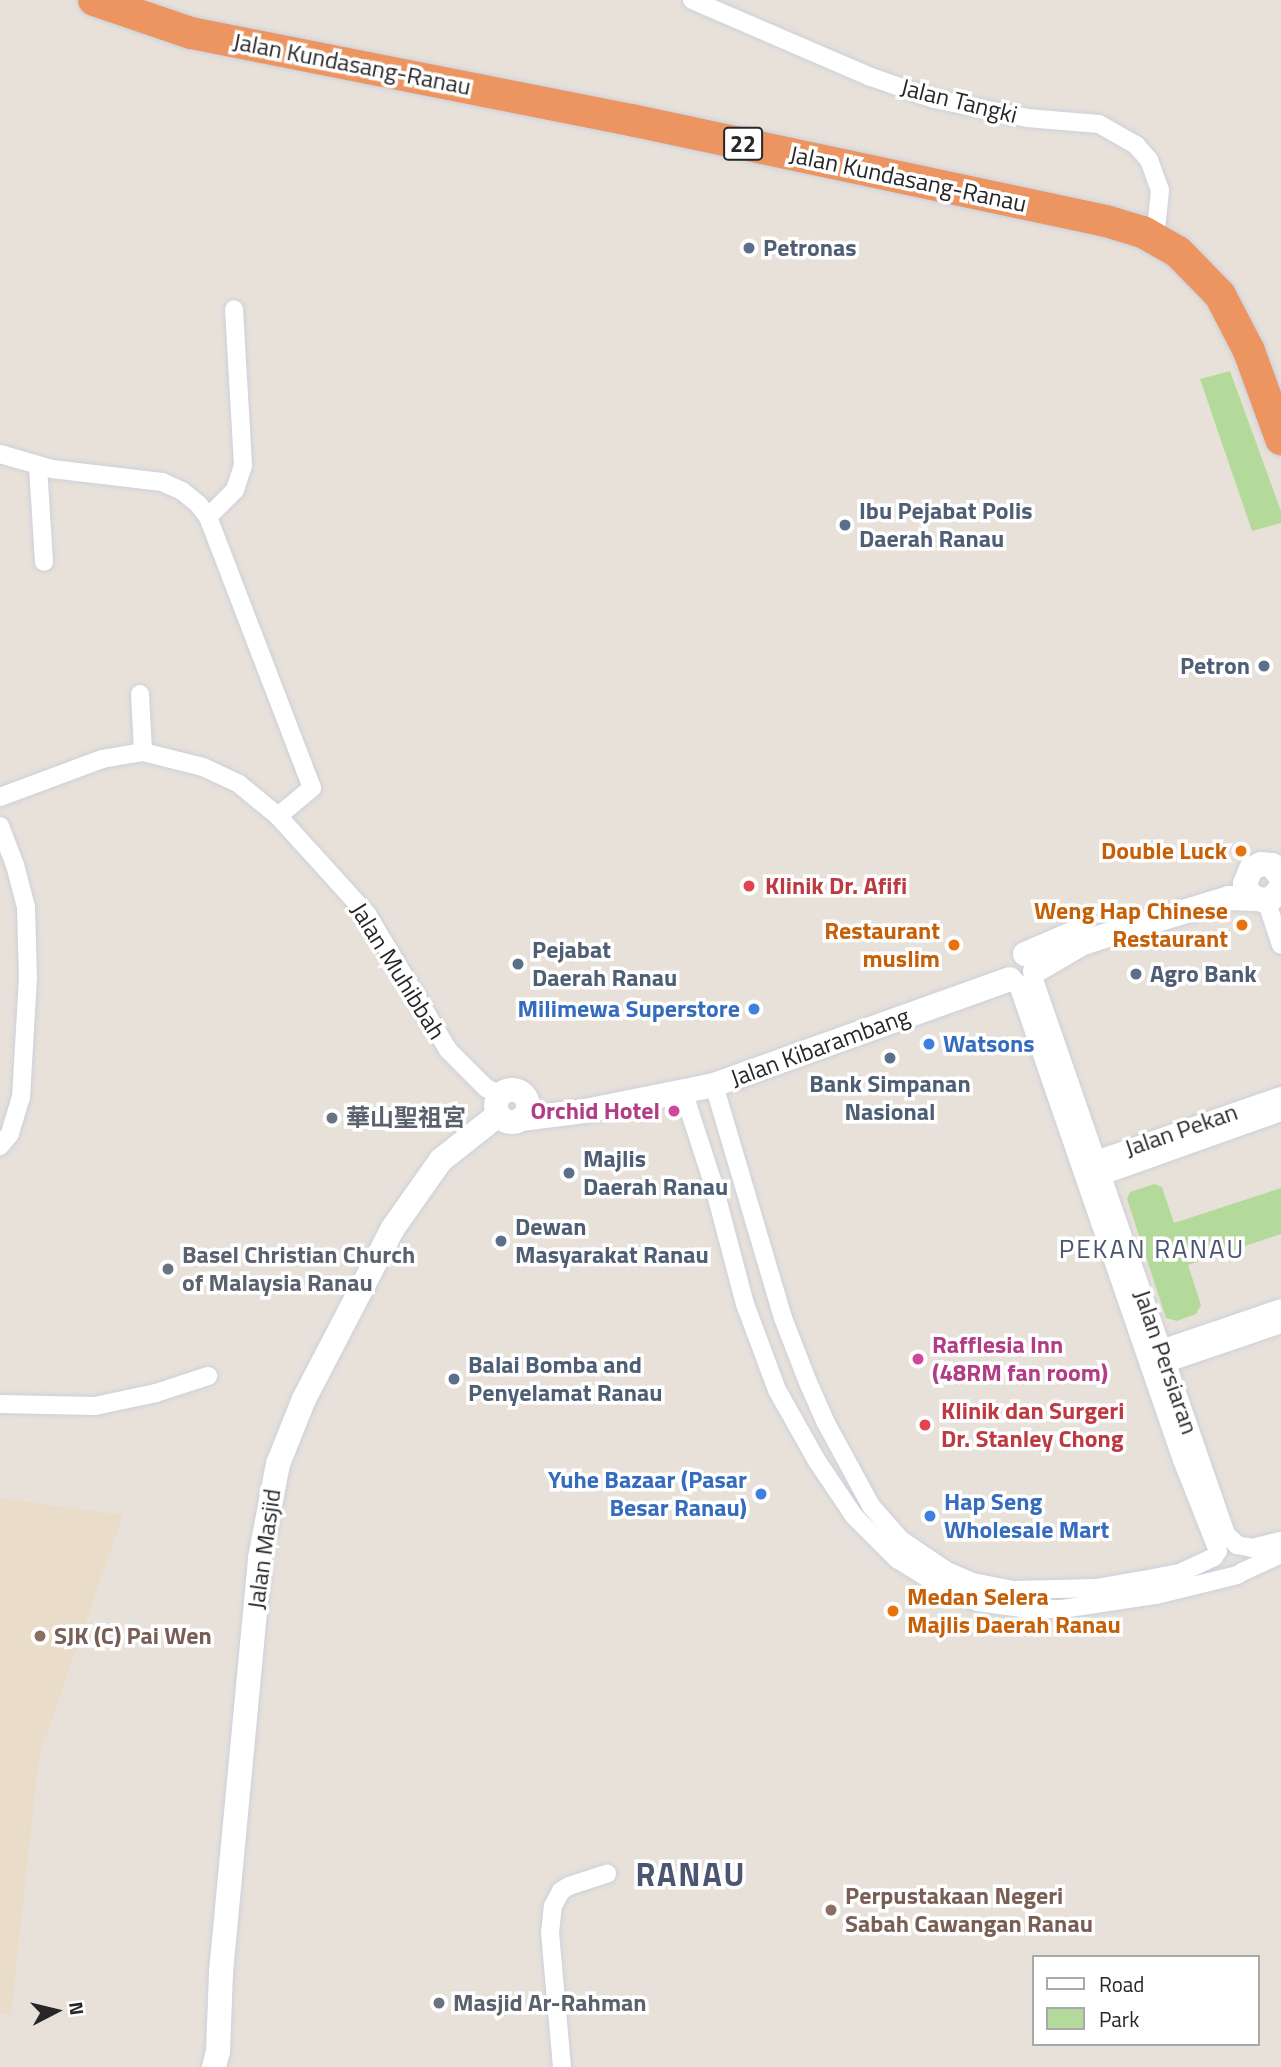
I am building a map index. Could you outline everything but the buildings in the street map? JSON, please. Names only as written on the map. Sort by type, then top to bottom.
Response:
[{"type":"highway","name":"Jalan Kundasang-Ranau","points":[[94,0],[191,33],[757,146],[1106,221],[1155,239],[1185,258],[1220,295],[1249,351],[1281,439]]},
{"type":"street","name":"Jalan Tangki","points":[[692,0],[858,71],[934,99],[1027,118],[1099,124],[1136,145],[1152,167],[1160,190],[1155,239]]},
{"type":"street","points":[[208,516],[235,490],[243,465],[234,309]]},
{"type":"street","points":[[0,454],[38,466],[162,482],[182,491],[208,516],[312,788],[278,816]]},
{"type":"street","points":[[38,466],[44,562]]},
{"type":"street","points":[[140,694],[143,752]]},
{"type":"street","name":"Jalan Muhibbah","points":[[0,797],[102,759],[143,752],[181,760],[223,775],[278,816],[367,914],[448,1049],[486,1088],[512,1107]]},
{"type":"street","points":[[0,826],[15,865],[26,907],[28,977],[21,1097],[13,1126],[0,1146]]},
{"type":"street","points":[[1269,882],[1281,945]]},
{"type":"street","name":"Jalan Kibarambang","points":[[512,1107],[626,1103],[684,1094],[1024,973],[1083,943],[1229,898],[1269,882]]},
{"type":"street","name":"Jalan Persiaran","points":[[1024,973],[1156,1359],[1216,1554]]},
{"type":"street","points":[[714,1085],[783,1318],[820,1411],[871,1506],[901,1541],[947,1571],[973,1582],[1013,1590],[1068,1590],[1131,1582],[1180,1573],[1216,1554],[1226,1545],[1252,1548],[1281,1541]]},
{"type":"street","points":[[684,1094],[713,1183],[745,1304],[777,1390],[817,1461],[854,1516],[898,1559],[949,1591],[978,1602],[1030,1609],[1062,1609],[1156,1595],[1240,1574],[1281,1554]]},
{"type":"street","name":"Jalan Pekan","points":[[1091,1171],[1281,1096]]},
{"type":"street","name":"Jalan Masjid","points":[[218,2062],[221,1972],[256,1595],[265,1519],[278,1464],[304,1399],[393,1228],[441,1160],[512,1107]]},
{"type":"street","name":"Jalan Pekan","points":[[1091,1171],[1281,1112]]},
{"type":"street","points":[[713,1183],[739,1175]]},
{"type":"street","points":[[1156,1359],[1281,1308]]},
{"type":"street","points":[[1156,1359],[1281,1324]]},
{"type":"street","name":"Jalan Persiaran","points":[[1156,1359],[1226,1534],[1237,1545]]},
{"type":"street","points":[[0,1404],[95,1406],[156,1393],[208,1376]]},
{"type":"street","points":[[1237,1545],[1247,1558],[1240,1574]]},
{"type":"street","points":[[1216,1554],[1219,1571],[1227,1576],[1240,1574]]},
{"type":"street","points":[[562,2067],[550,1933],[553,1906],[561,1891],[569,1886],[607,1874]]},
{"type":"shaded area","name":"SJK (C) Pai Wen","points":[[0,1498],[123,1515],[39,1757],[11,2015],[0,2013]]},
{"type":"green space","points":[[1230,371],[1281,511],[1281,523],[1252,531],[1200,379]]},
{"type":"green space","points":[[1154,1184],[1162,1187],[1174,1223],[1281,1188],[1281,1234],[1188,1265],[1201,1305],[1196,1314],[1177,1321],[1166,1318],[1127,1199],[1130,1192]]},
{"type":"place","name":"Petronas","points":[[749,248]]},
{"type":"place","name":"Ibu Pejabat Polis Daerah Ranau","points":[[845,525]]},
{"type":"place","name":"Petron","points":[[1264,666]]},
{"type":"place","name":"Double Luck","points":[[1241,851]]},
{"type":"place","name":"Klinik Dr. Afifi","points":[[749,886]]},
{"type":"place","name":"Weng Hap Chinese Restaurant","points":[[1242,925]]},
{"type":"place","name":"Restaurant muslim","points":[[954,945]]},
{"type":"place","name":"Pejabat Daerah Ranau","points":[[518,964]]},
{"type":"place","name":"Agro Bank","points":[[1136,974]]},
{"type":"place","name":"Milimewa Superstore","points":[[754,1009]]},
{"type":"place","name":"Watsons","points":[[929,1044]]},
{"type":"place","name":"Bank Simpanan Nasional","points":[[890,1058]]},
{"type":"place","name":"Orchid Hotel","points":[[674,1111]]},
{"type":"place","name":"華山聖祖宮","points":[[332,1118]]},
{"type":"place","name":"Majlis Daerah Ranau","points":[[569,1173]]},
{"type":"place","name":"Dewan Masyarakat Ranau","points":[[501,1241]]},
{"type":"place","name":"Basel Christian Church of Malaysia Ranau","points":[[168,1269]]},
{"type":"place","name":"Rafflesia Inn (48RM fan room)","points":[[918,1359]]},
{"type":"place","name":"Balai Bomba and Penyelamat Ranau","points":[[454,1379]]},
{"type":"place","name":"Klinik dan Surgeri Dr. Stanley Chong","points":[[925,1425]]},
{"type":"place","name":"Yuhe Bazaar (Pasar Besar Ranau)","points":[[761,1494]]},
{"type":"place","name":"Hap Seng Wholesale Mart","points":[[930,1516]]},
{"type":"place","name":"Medan Selera Majlis Daerah Ranau","points":[[893,1611]]},
{"type":"place","name":"SJK (C) Pai Wen","points":[[40,1636]]},
{"type":"place","name":"Perpustakaan Negeri Sabah Cawangan Ranau","points":[[831,1910]]},
{"type":"place","name":"Masjid Ar-Rahman","points":[[439,2003]]},
{"type":"district","name":"PEKAN RANAU","points":[[1152,1249]]},
{"type":"district","name":"RANAU","points":[[691,1874]]}]
